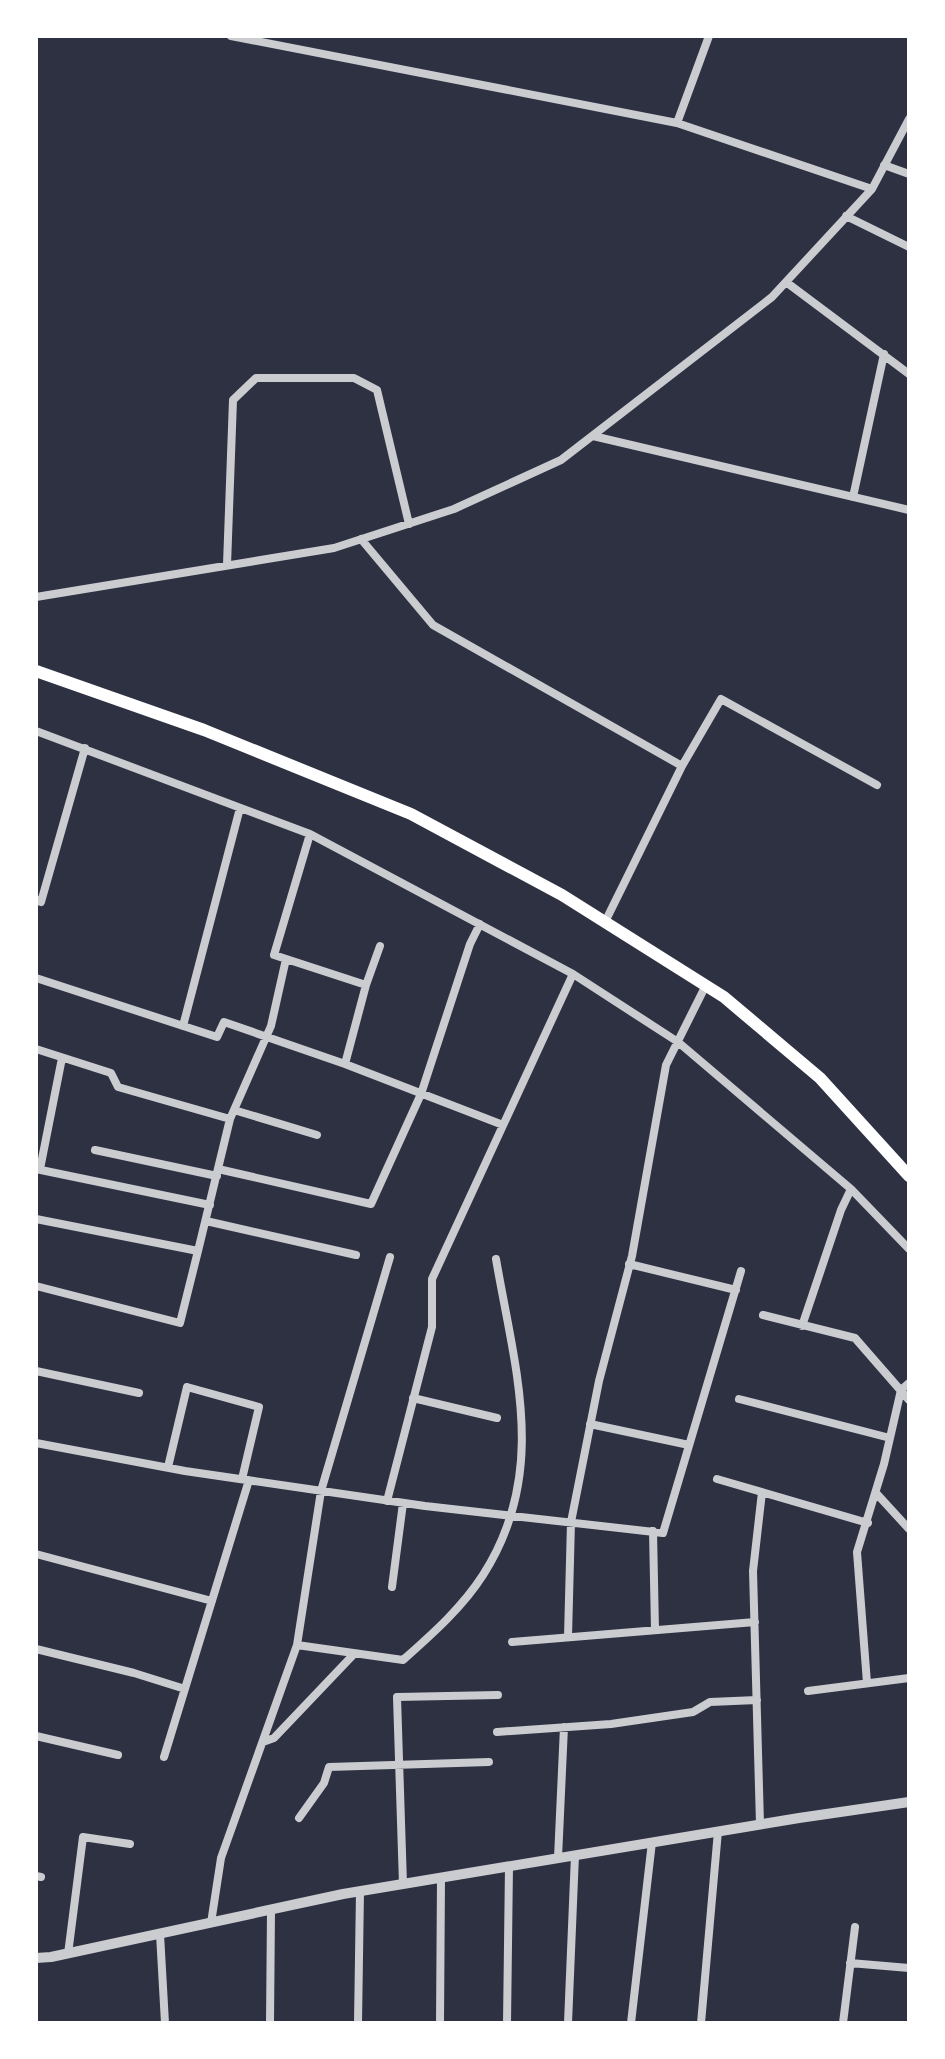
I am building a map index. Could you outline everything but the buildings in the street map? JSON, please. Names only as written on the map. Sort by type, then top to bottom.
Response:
[{"type":"main road","points":[[36,671],[204,730],[411,814],[562,895],[724,997],[820,1078],[909,1176]]},
{"type":"street","points":[[231,36],[677,123],[872,189]]},
{"type":"street","points":[[677,123],[709,36]]},
{"type":"street","points":[[36,597],[334,548],[454,509],[561,460],[772,297],[872,189],[909,119]]},
{"type":"street","points":[[884,165],[909,174]]},
{"type":"street","points":[[846,216],[909,247]]},
{"type":"street","points":[[786,282],[909,374]]},
{"type":"street","points":[[853,497],[884,354]]},
{"type":"street","points":[[227,565],[233,400],[256,378],[354,378],[377,390],[409,524]]},
{"type":"street","points":[[593,436],[909,510]]},
{"type":"street","points":[[361,539],[433,625],[682,766]]},
{"type":"street","points":[[605,922],[682,766],[721,699],[877,785]]},
{"type":"street","points":[[36,731],[310,834],[573,974],[678,1042],[851,1189],[909,1249]]},
{"type":"street","points":[[36,900],[41,902],[85,748]]},
{"type":"street","points":[[183,1026],[240,808]]},
{"type":"street","points":[[310,834],[274,955],[366,985]]},
{"type":"street","points":[[95,1150],[371,1204],[421,1094],[470,944],[480,924]]},
{"type":"street","points":[[345,1064],[380,946]]},
{"type":"street","points":[[36,1286],[180,1323],[230,1119],[271,1026],[286,959]]},
{"type":"street","points":[[387,1501],[432,1327],[432,1279],[573,974]]},
{"type":"street","points":[[36,978],[217,1037],[224,1022],[345,1064],[503,1125]]},
{"type":"street","points":[[568,1637],[571,1522],[590,1424],[629,1264],[666,1065],[706,985]]},
{"type":"street","points":[[36,1049],[111,1073],[118,1087],[230,1119]]},
{"type":"street","points":[[62,1058],[38,1169],[210,1205]]},
{"type":"street","points":[[234,1110],[317,1135]]},
{"type":"street","points":[[802,1326],[836,1222],[851,1189]]},
{"type":"street","points":[[36,1219],[198,1251]]},
{"type":"street","points":[[206,1221],[356,1255]]},
{"type":"street","points":[[211,1923],[221,1858],[297,1645],[321,1491],[390,1257]]},
{"type":"street","points":[[297,1645],[403,1660],[446,1621],[483,1576],[512,1516],[521,1472],[523,1419],[496,1259]]},
{"type":"street","points":[[629,1264],[736,1290]]},
{"type":"street","points":[[36,1443],[387,1501],[663,1533],[741,1271]]},
{"type":"street","points":[[763,1315],[855,1338],[909,1400]]},
{"type":"street","points":[[36,1371],[139,1393]]},
{"type":"street","points":[[867,1683],[857,1552],[868,1523],[901,1390],[909,1383]]},
{"type":"street","points":[[164,1757],[246,1479],[259,1407],[187,1387],[168,1467]]},
{"type":"street","points":[[413,1398],[497,1418]]},
{"type":"street","points":[[739,1399],[890,1438]]},
{"type":"street","points":[[590,1424],[689,1445]]},
{"type":"street","points":[[717,1479],[868,1523]]},
{"type":"street","points":[[760,1824],[753,1571],[762,1492]]},
{"type":"street","points":[[876,1493],[909,1529]]},
{"type":"street","points":[[392,1587],[403,1503]]},
{"type":"street","points":[[653,1531],[655,1630]]},
{"type":"street","points":[[36,1554],[212,1601]]},
{"type":"street","points":[[512,1642],[755,1622]]},
{"type":"street","points":[[36,1649],[185,1689]]},
{"type":"street","points":[[263,1742],[274,1738],[354,1654]]},
{"type":"street","points":[[808,1691],[909,1678]]},
{"type":"street","points":[[403,1884],[397,1697],[498,1695]]},
{"type":"street","points":[[497,1732],[611,1724],[693,1712],[710,1702],[757,1700]]},
{"type":"street","points":[[558,1858],[564,1727]]},
{"type":"street","points":[[36,1736],[118,1755]]},
{"type":"street","points":[[299,1818],[324,1783],[329,1767],[489,1762]]},
{"type":"street","points":[[36,1958],[68,1954],[360,1891],[909,1802]]},
{"type":"street","points":[[701,2023],[718,1831]]},
{"type":"street","points":[[68,1954],[83,1837],[130,1844]]},
{"type":"street","points":[[631,2023],[652,1842]]},
{"type":"street","points":[[568,2023],[575,1855]]},
{"type":"street","points":[[507,2023],[509,1866]]},
{"type":"street","points":[[440,2023],[441,1878]]},
{"type":"street","points":[[358,2023],[360,1891]]},
{"type":"street","points":[[270,2023],[271,1910]]},
{"type":"street","points":[[843,2023],[855,1927]]},
{"type":"street","points":[[160,1934],[165,2023]]},
{"type":"street","points":[[850,1963],[909,1968]]}]
